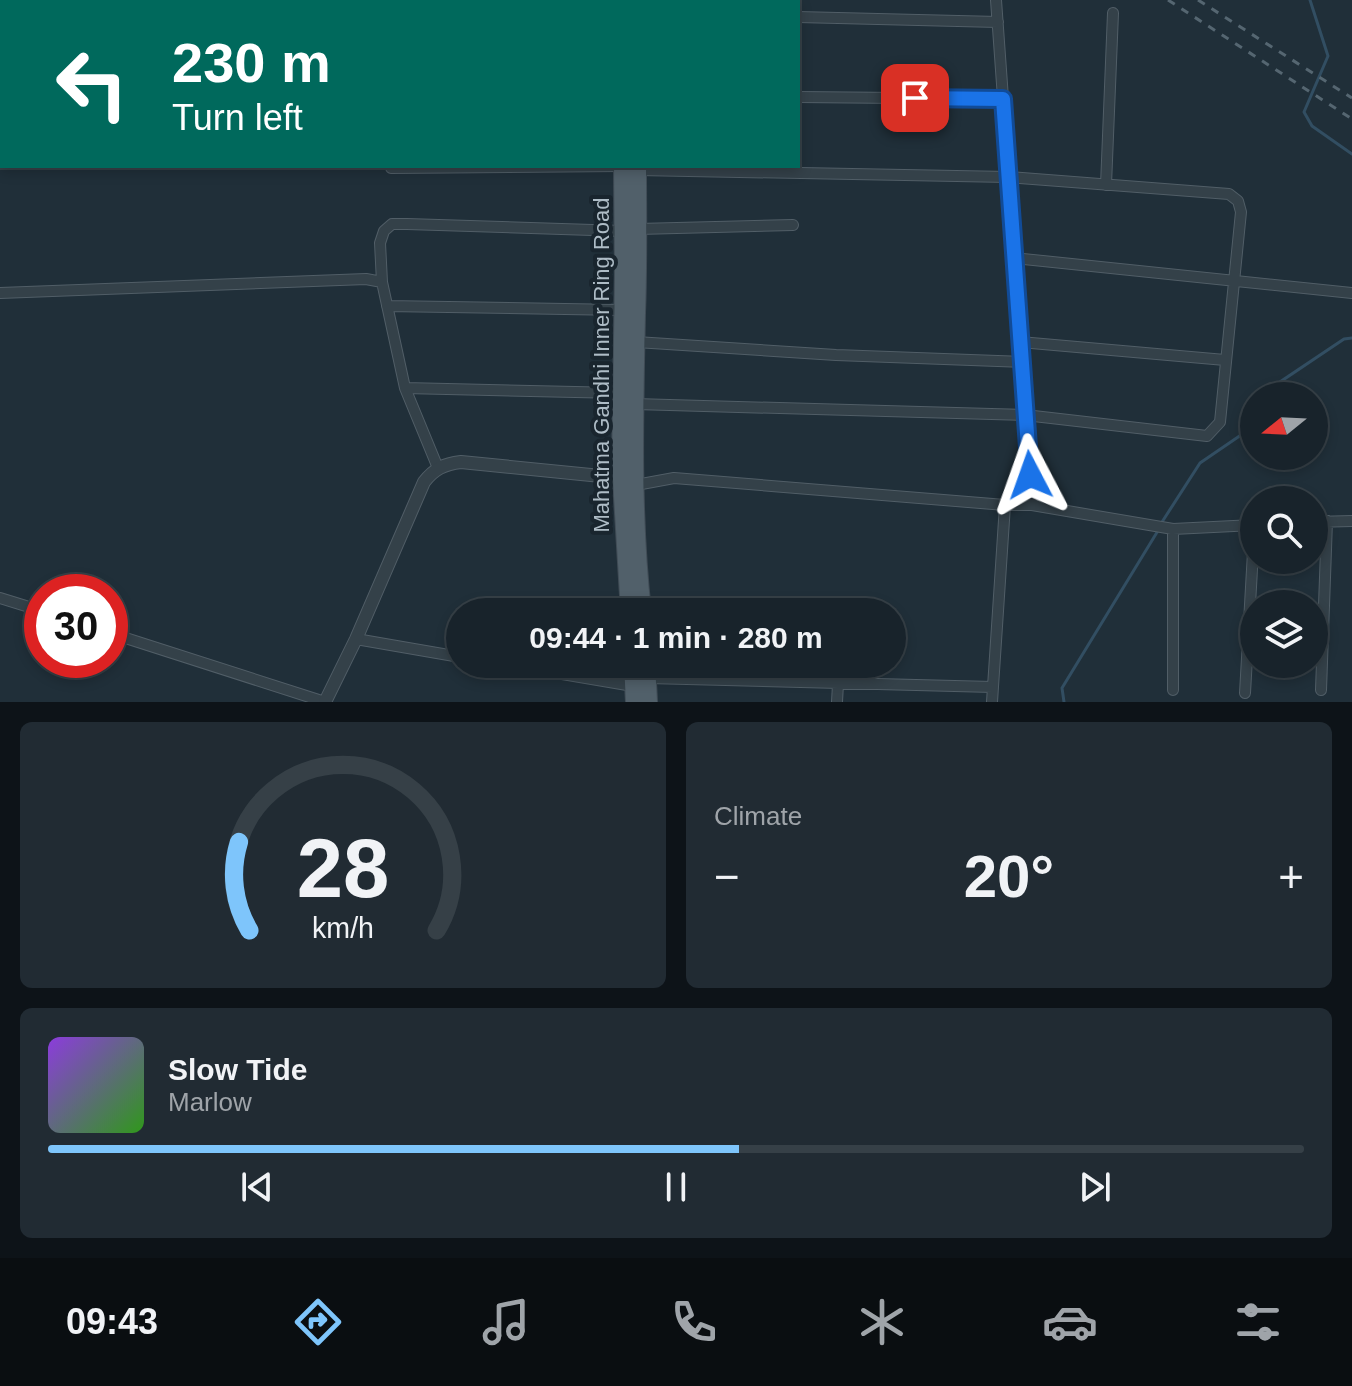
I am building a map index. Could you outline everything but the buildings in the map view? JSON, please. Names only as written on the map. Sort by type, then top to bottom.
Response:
[{"type":"main road","name":"Mahatma Gandhi Inner Ring Road","points":[[629,598],[628,482],[635,404],[636,342],[630,168]]},
{"type":"main road","name":"Mahatma Gandhi Inner Ring Road","points":[[630,230],[622,310],[620,393],[641,598]]},
{"type":"main road","points":[[641,682],[649,702]]},
{"type":"street","points":[[996,0],[1032,505]]},
{"type":"street","points":[[1106,185],[1113,13]]},
{"type":"street","points":[[800,17],[998,22]]},
{"type":"street","points":[[800,97],[1003,99]]},
{"type":"street","points":[[635,404],[1025,415],[1207,436],[1220,422],[1241,212],[1238,201],[1229,194],[1008,177],[668,168]]},
{"type":"street","points":[[438,468],[405,388],[382,282],[380,243],[384,231],[392,224],[630,230],[793,225]]},
{"type":"street","points":[[1014,258],[1352,293]]},
{"type":"street","points":[[0,293],[366,279],[382,282]]},
{"type":"street","points":[[387,306],[622,310]]},
{"type":"street","points":[[636,342],[836,355],[1022,362]]},
{"type":"street","points":[[1020,342],[1225,360]]},
{"type":"street","points":[[405,388],[620,393]]},
{"type":"street","points":[[128,639],[325,702],[356,639],[424,482],[430,473],[449,463],[628,482],[674,478],[1032,505],[1169,529],[1240,526]]},
{"type":"street","points":[[992,702],[1005,505]]},
{"type":"street","points":[[1328,521],[1352,521]]},
{"type":"street","points":[[1169,529],[1173,690]]},
{"type":"street","points":[[1245,693],[1252,574]]},
{"type":"street","points":[[1321,690],[1325,574]]},
{"type":"street","points":[[0,598],[24,605]]},
{"type":"street","points":[[356,639],[446,655]]},
{"type":"street","points":[[610,678],[641,682],[993,687]]},
{"type":"street","points":[[837,702],[838,684]]},
{"type":"waterway","points":[[1310,0],[1328,56],[1304,112],[1312,126],[1352,154]]},
{"type":"waterway","points":[[1280,382],[1344,339],[1352,338]]},
{"type":"waterway","points":[[1162,522],[1200,463],[1240,436]]},
{"type":"waterway","points":[[1064,702],[1062,688],[1159,529]]},
{"type":"railway","points":[[1168,0],[1352,119]]},
{"type":"railway","points":[[1198,0],[1352,98]]},
{"type":"route","points":[[915,98],[1003,99],[1030,475]]}]
